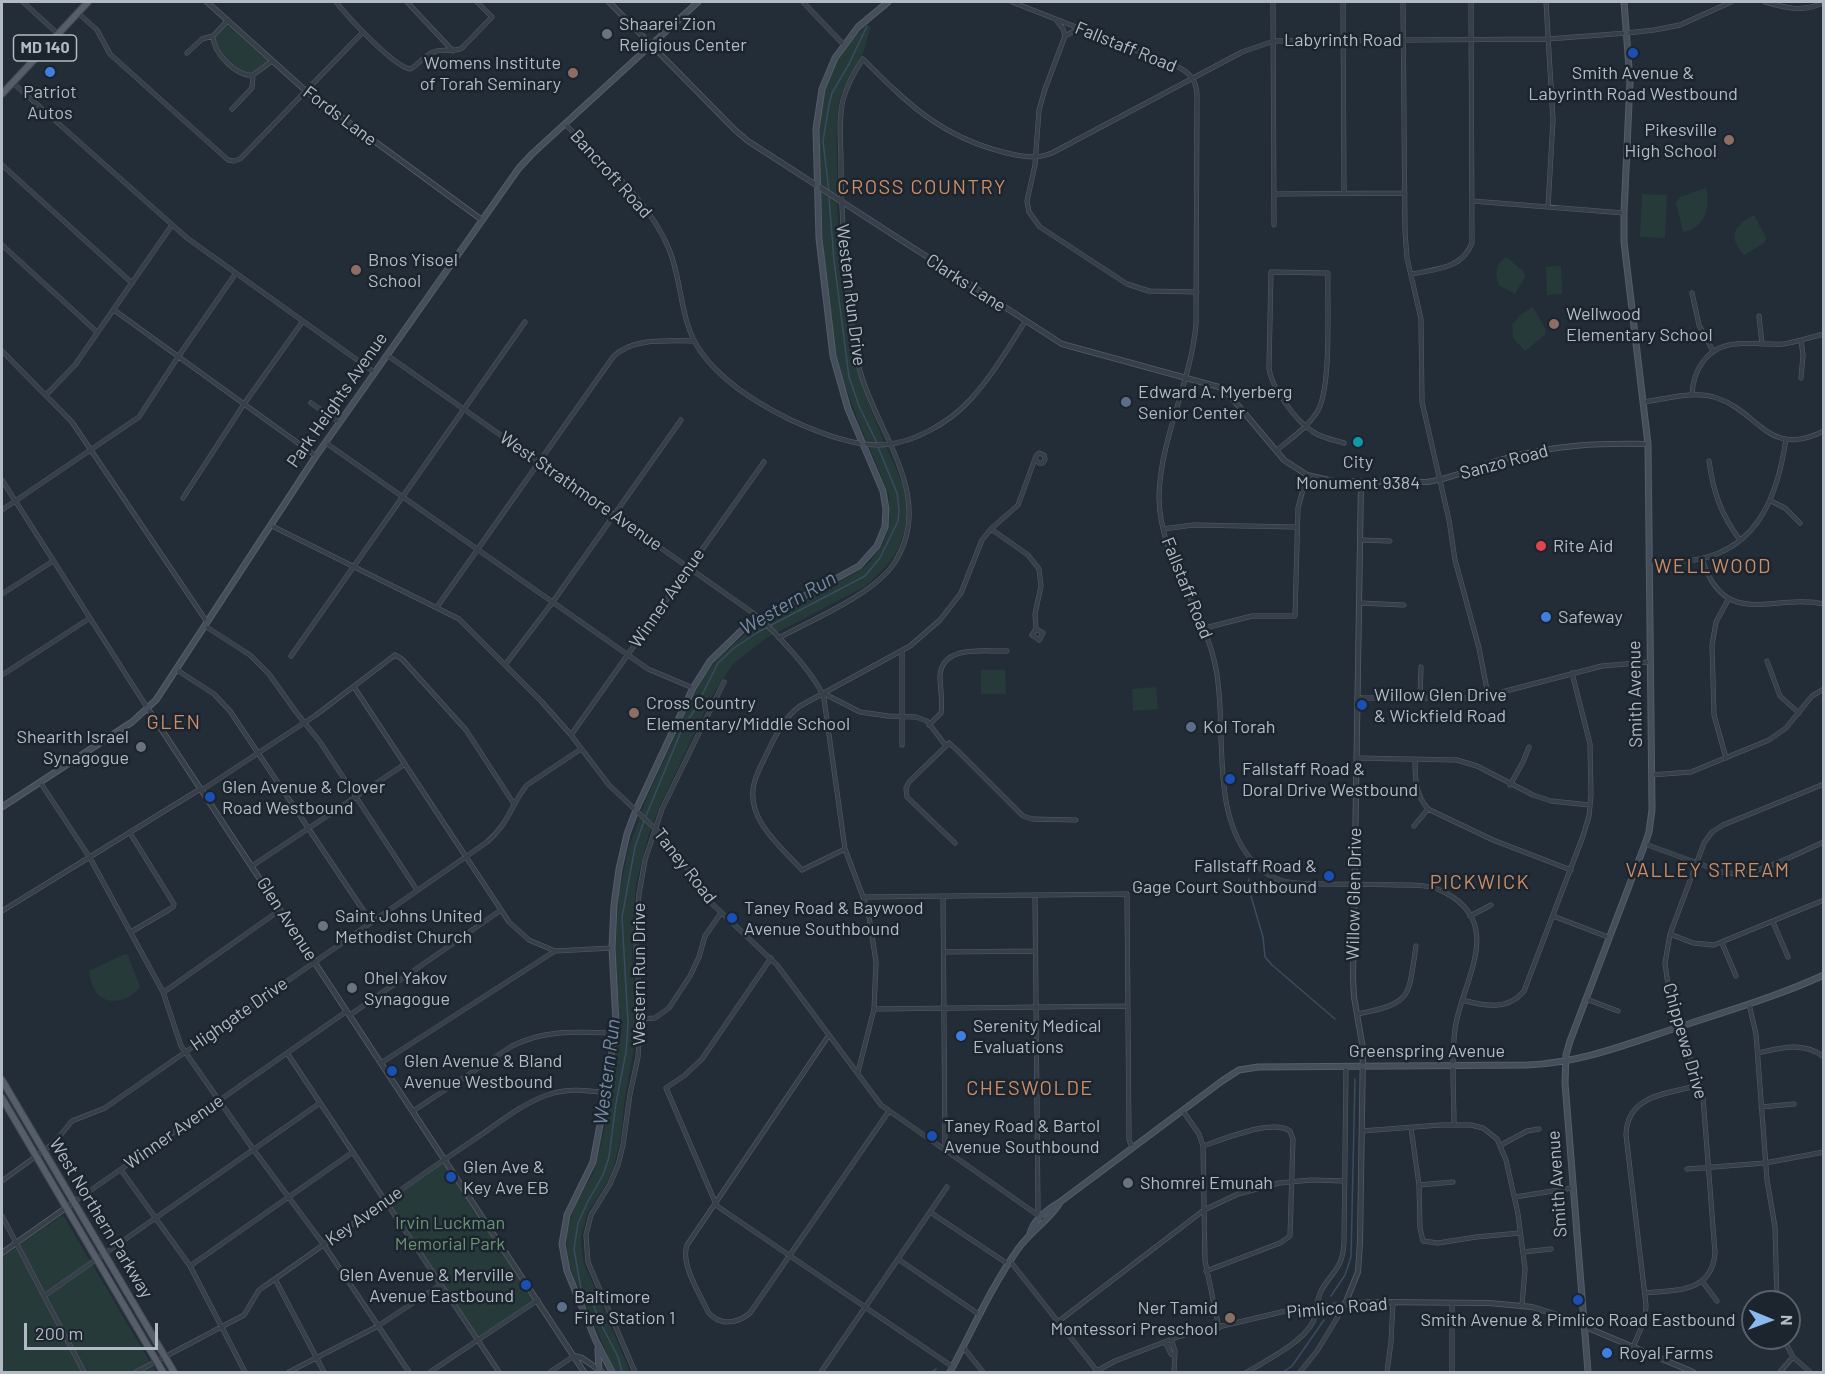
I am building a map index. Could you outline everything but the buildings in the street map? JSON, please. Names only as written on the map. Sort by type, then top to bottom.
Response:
[{"type":"main road","name":"MD 140","points":[[2,92],[88,2]]},
{"type":"main road","name":"Park Heights Avenue","points":[[2,807],[132,722],[148,709],[177,670],[325,442],[527,159],[698,2]]},
{"type":"main road","points":[[612,1372],[596,1341],[567,1271],[562,1244],[567,1215],[595,1156],[606,1093],[615,1034],[616,1011],[612,948],[615,888],[636,810],[693,688],[710,661],[742,630],[853,570],[865,561],[877,546],[885,527],[886,504],[880,484],[848,409],[833,356],[820,257],[817,186],[818,106],[825,80],[843,44],[858,27],[888,2]]},
{"type":"main road","name":"Smith Avenue","points":[[1588,1372],[1572,1188],[1566,1062],[1570,1041],[1645,844],[1651,821],[1648,444],[1625,255],[1624,213],[1630,81],[1624,2]]},
{"type":"main road","name":"Greenspring Avenue","points":[[952,1370],[1009,1262],[1041,1217],[1132,1147],[1239,1070],[1258,1066],[1527,1065],[1566,1062],[1589,1057],[1749,1004],[1824,975]]},
{"type":"main road","name":"West Northern Parkway","points":[[2,1080],[174,1372]]},
{"type":"main road","name":"West Northern Parkway","points":[[2,1098],[163,1372]]},
{"type":"main road","points":[[596,1341],[600,1372]]},
{"type":"street","points":[[23,2],[58,34]]},
{"type":"street","name":"Fords Lane","points":[[207,2],[306,91],[482,220]]},
{"type":"street","points":[[336,2],[363,32],[401,66],[410,69],[432,52],[454,51],[462,48],[492,18],[477,2]]},
{"type":"street","points":[[407,2],[454,51]]},
{"type":"street","name":"Clarks Lane","points":[[609,2],[741,136],[1025,322],[1069,347],[1214,384],[1224,391],[1291,466],[1307,475],[1324,480],[1361,481]]},
{"type":"street","points":[[803,2],[843,44]]},
{"type":"street","name":"Fallstaff Road","points":[[1012,2],[1178,67],[1192,78],[1197,94],[1195,336],[1160,481],[1160,506],[1163,529],[1171,554],[1205,628],[1215,662],[1219,686],[1223,773],[1227,804],[1235,831],[1246,851],[1260,869],[1280,880],[1296,883],[1418,885],[1436,888],[1457,900],[1470,916]]},
{"type":"street","points":[[1273,2],[1274,225]]},
{"type":"street","points":[[1343,2],[1344,194]]},
{"type":"street","points":[[1403,2],[1405,246],[1421,319],[1421,392],[1449,520],[1455,560],[1479,648],[1488,696]]},
{"type":"street","points":[[1412,274],[1450,265],[1464,258],[1472,243],[1471,2]]},
{"type":"street","points":[[1546,2],[1553,127],[1548,207]]},
{"type":"street","name":"Labyrinth Road","points":[[1036,158],[1052,153],[1242,51],[1274,41],[1285,39],[1548,39],[1627,33],[1680,25],[1731,2]]},
{"type":"street","points":[[1765,2],[1796,9],[1809,8],[1824,2]]},
{"type":"street","points":[[78,12],[99,33],[110,54],[228,159],[234,161],[240,159],[363,32]]},
{"type":"street","points":[[1055,19],[1064,29],[1065,36],[1041,99],[1037,121],[1036,158],[1026,201],[1029,212],[1040,227],[1132,286],[1149,291],[1197,292]]},
{"type":"street","points":[[187,53],[202,39],[213,36],[228,20]]},
{"type":"street","points":[[1065,36],[1080,28]]},
{"type":"street","points":[[213,36],[217,52],[240,73],[254,75],[272,61]]},
{"type":"street","name":"Western Run Drive","points":[[779,638],[883,578],[896,561],[908,533],[910,506],[905,481],[864,384],[855,347],[843,242],[841,202],[842,110],[850,80],[863,59],[904,101],[940,127],[985,147],[1036,158]]},
{"type":"street","points":[[232,109],[252,88],[254,75]]},
{"type":"street","points":[[13,82],[172,225],[374,372]]},
{"type":"street","name":"Bancroft Road","points":[[565,124],[642,204],[659,229],[672,257],[683,313],[694,340],[714,368],[762,405],[800,424],[824,434],[881,445],[931,429],[968,402],[989,377],[1025,322]]},
{"type":"street","points":[[2,165],[132,283]]},
{"type":"street","points":[[1274,194],[1404,193]]},
{"type":"street","points":[[1472,201],[1624,213]]},
{"type":"street","points":[[46,395],[75,365],[172,225]]},
{"type":"street","points":[[2,245],[97,332]]},
{"type":"street","points":[[1276,451],[1306,426],[1319,409],[1325,390],[1328,273],[1271,272],[1270,374],[1280,395],[1306,426],[1317,435],[1344,443]]},
{"type":"street","points":[[2,510],[139,417],[236,273]]},
{"type":"street","points":[[1692,293],[1699,325],[1713,351]]},
{"type":"street","points":[[114,310],[316,456]]},
{"type":"street","points":[[1759,316],[1762,344]]},
{"type":"street","points":[[183,498],[244,404],[303,321]]},
{"type":"street","points":[[291,656],[525,322]]},
{"type":"street","points":[[1692,395],[1693,381],[1698,367],[1713,351],[1733,344],[1784,344],[1824,334]]},
{"type":"street","points":[[437,607],[619,351],[628,346],[646,342],[694,340]]},
{"type":"street","points":[[1801,340],[1803,360],[1801,378]]},
{"type":"street","points":[[2,351],[72,422],[206,624],[264,667],[320,742],[417,890]]},
{"type":"street","name":"West Strathmore Avenue","points":[[387,355],[760,619],[818,685],[822,693],[845,849],[864,897],[876,962],[874,1009],[858,1073]]},
{"type":"street","points":[[1644,402],[1692,395],[1708,396],[1722,400],[1768,432],[1786,439],[1801,439],[1824,431]]},
{"type":"street","points":[[312,404],[339,422]]},
{"type":"street","points":[[505,665],[552,603],[681,420]]},
{"type":"street","points":[[1648,562],[1702,558],[1722,551],[1740,540],[1756,525],[1771,501],[1786,439]]},
{"type":"street","points":[[325,442],[648,669],[693,688]]},
{"type":"street","name":"Sanzo Road","points":[[1361,481],[1440,480],[1511,457],[1566,446],[1596,443],[1648,444]]},
{"type":"street","points":[[845,849],[802,870],[759,820],[754,808],[753,788],[756,776],[784,720],[800,705],[902,651],[930,630],[957,600],[982,540],[1018,505],[1036,460]]},
{"type":"street","points":[[1708,461],[1718,503],[1726,520],[1740,540]]},
{"type":"street","name":"Winner Avenue","points":[[571,735],[764,462]]},
{"type":"street","points":[[1205,628],[1252,616],[1295,616],[1298,503],[1307,475]]},
{"type":"street","name":"Glen Avenue","points":[[2,480],[148,709],[584,1372]]},
{"type":"street","name":"Willow Glen Drive","points":[[1345,1304],[1356,1280],[1359,1263],[1362,1131],[1362,1036],[1353,978],[1361,481]]},
{"type":"street","points":[[1771,501],[1785,508],[1800,523]]},
{"type":"street","name":"Taney Road","points":[[270,525],[459,620],[541,701],[571,735],[609,785],[650,822],[675,849],[699,889],[721,913],[771,957],[888,1111],[1041,1217]]},
{"type":"street","points":[[1163,529],[1193,525],[1297,526]]},
{"type":"street","points":[[991,529],[1028,555],[1039,569],[1041,580],[1035,614],[1036,629]]},
{"type":"street","points":[[1360,540],[1390,541]]},
{"type":"street","points":[[1702,558],[1717,589],[1729,598],[1752,604],[1824,604]]},
{"type":"street","points":[[2,594],[53,561]]},
{"type":"street","points":[[1726,758],[1714,715],[1712,645],[1716,622],[1729,598]]},
{"type":"street","points":[[1359,603],[1404,605]]},
{"type":"street","points":[[2,675],[90,618]]},
{"type":"street","points":[[902,651],[902,745]]},
{"type":"street","points":[[929,725],[941,713],[941,670],[949,658],[966,652],[1007,651]]},
{"type":"street","points":[[2,911],[305,723],[395,653],[460,723],[515,805]]},
{"type":"street","points":[[1767,661],[1780,696],[1799,713]]},
{"type":"street","points":[[1357,698],[1461,699],[1488,696],[1615,664],[1649,662]]},
{"type":"street","points":[[1420,699],[1421,667]]},
{"type":"street","points":[[177,670],[220,699],[235,717],[370,922]]},
{"type":"street","points":[[1462,1000],[1484,1006],[1497,1006],[1510,1003],[1520,996],[1527,986],[1586,827],[1590,806],[1590,744],[1572,674]]},
{"type":"street","name":"Western Run Drive","points":[[635,1372],[588,1262],[585,1242],[591,1215],[610,1184],[621,1155],[638,1058],[641,1019],[636,927],[642,877],[655,827],[724,682]]},
{"type":"street","points":[[354,687],[514,928],[542,947],[555,951],[612,948]]},
{"type":"street","points":[[1651,775],[1691,772],[1776,736],[1786,728],[1812,696],[1824,689]]},
{"type":"street","points":[[822,693],[861,712],[922,718],[927,721],[946,746]]},
{"type":"street","points":[[954,843],[907,796],[906,788],[909,782],[949,744],[1023,816],[1032,819],[1076,820]]},
{"type":"street","points":[[1510,785],[1529,747]]},
{"type":"street","name":"Highgate Drive","points":[[2,1181],[58,1139],[72,1121],[105,1108],[495,835],[507,821],[521,793],[530,782],[581,749]]},
{"type":"street","points":[[1356,758],[1447,759],[1468,763],[1533,795],[1551,801],[1590,806]]},
{"type":"street","points":[[1415,759],[1416,788],[1428,809],[1493,840],[1571,870]]},
{"type":"street","points":[[252,866],[405,764]]},
{"type":"street","points":[[40,782],[90,858],[131,932],[163,992],[178,1040],[185,1052],[324,1245],[409,1372]]},
{"type":"street","name":"Chippewa Drive","points":[[1702,1281],[1710,1272],[1715,1253],[1709,1167],[1700,1085],[1669,993],[1666,953],[1670,934],[1704,843],[1716,829],[1824,784]]},
{"type":"street","points":[[1414,826],[1428,809]]},
{"type":"street","points":[[130,833],[173,901],[173,907],[131,932]]},
{"type":"street","points":[[1645,844],[1722,872],[1741,874],[1824,842]]},
{"type":"street","points":[[864,897],[1126,894],[1129,1140],[1132,1147]]},
{"type":"street","points":[[1035,895],[1041,1217]]},
{"type":"street","points":[[943,896],[945,1150]]},
{"type":"street","points":[[1670,934],[1701,945],[1722,943],[1823,902]]},
{"type":"street","points":[[1454,1125],[1455,1033],[1462,1000],[1477,954],[1478,940],[1470,916],[1491,905]]},
{"type":"street","points":[[163,992],[281,910]]},
{"type":"street","name":"Winner Avenue","points":[[2,1253],[287,1053],[501,910]]},
{"type":"street","points":[[641,1019],[655,1018],[669,1008],[690,976],[705,936],[721,913]]},
{"type":"street","points":[[1553,916],[1608,938]]},
{"type":"street","points":[[1773,922],[1788,957]]},
{"type":"street","points":[[1722,943],[1736,976]]},
{"type":"street","points":[[1357,1014],[1390,1007],[1400,1001],[1410,986],[1416,946]]},
{"type":"street","points":[[381,1063],[555,951]]},
{"type":"street","points":[[943,952],[1035,951]]},
{"type":"street","points":[[771,957],[702,1059],[666,1088],[715,1202],[717,1206],[866,1307],[952,1370]]},
{"type":"street","points":[[1586,999],[1618,1011]]},
{"type":"street","points":[[1749,1004],[1755,1023],[1758,1053],[1765,1163],[1775,1227],[1778,1290]]},
{"type":"street","points":[[874,1009],[1128,1006]]},
{"type":"street","points":[[413,1111],[512,1046],[529,1038],[556,1032],[615,1034]]},
{"type":"street","points":[[829,1035],[690,1239],[685,1255],[687,1265],[708,1312],[716,1320],[723,1322],[740,1320],[750,1313],[888,1111]]},
{"type":"street","points":[[1758,1053],[1798,1046],[1823,1055]]},
{"type":"street","points":[[287,1053],[499,1372]]},
{"type":"street","points":[[1247,1372],[1303,1335],[1313,1322],[1320,1293],[1338,1268],[1342,1256],[1346,1066]]},
{"type":"street","points":[[1633,1347],[1645,1318],[1645,1293],[1626,1135],[1628,1121],[1634,1109],[1644,1101],[1700,1085]]},
{"type":"street","name":"Key Avenue","points":[[136,1372],[246,1314],[257,1292],[445,1159],[543,1096],[578,1089],[606,1093]]},
{"type":"street","points":[[44,1296],[320,1103]]},
{"type":"street","points":[[1761,1107],[1794,1104]]},
{"type":"street","points":[[1182,1110],[1196,1129],[1203,1146],[1206,1271],[1218,1328]]},
{"type":"street","points":[[1362,1131],[1471,1125],[1483,1128],[1492,1134],[1501,1145],[1515,1197],[1525,1277],[1522,1305]]},
{"type":"street","points":[[1203,1146],[1250,1131],[1277,1127],[1290,1131],[1293,1139],[1290,1236],[1285,1241],[1206,1271]]},
{"type":"street","points":[[1411,1128],[1419,1185],[1420,1228],[1423,1240],[1438,1243],[1520,1233]]},
{"type":"street","points":[[1501,1145],[1527,1131],[1539,1130]]},
{"type":"street","points":[[190,1266],[352,1152]]},
{"type":"street","points":[[1687,1168],[1765,1163],[1824,1152]]},
{"type":"street","points":[[121,1170],[190,1266],[245,1372]]},
{"type":"street","points":[[1059,1321],[1204,1210],[1238,1194],[1266,1186],[1292,1181],[1345,1181]]},
{"type":"street","points":[[1419,1185],[1453,1182]]},
{"type":"street","points":[[821,1372],[947,1187]]},
{"type":"street","points":[[1515,1197],[1572,1188]]},
{"type":"street","points":[[930,1212],[1009,1262],[1059,1321],[1096,1372]]},
{"type":"street","points":[[2,1216],[84,1372]]},
{"type":"street","points":[[1523,1252],[1551,1249]]},
{"type":"street","points":[[898,1259],[980,1315]]},
{"type":"street","points":[[275,1279],[324,1372]]},
{"type":"street","points":[[1645,1293],[1686,1289],[1702,1281],[1717,1301]]},
{"type":"street","points":[[289,1372],[378,1326],[440,1286]]},
{"type":"street","points":[[430,1372],[538,1300]]},
{"type":"street","points":[[1387,1372],[1393,1302]]},
{"type":"street","name":"Pimlico Road","points":[[1096,1372],[1115,1361],[1171,1339],[1290,1310],[1393,1302],[1522,1305],[1557,1314],[1682,1370],[1693,1372]]},
{"type":"street","points":[[1452,1303],[1452,1372]]},
{"type":"street","points":[[1300,1372],[1321,1345],[1345,1304]]},
{"type":"street","points":[[1171,1339],[1175,1351],[1173,1355],[1174,1372]]},
{"type":"street","points":[[1165,1342],[1170,1354],[1173,1355]]},
{"type":"street","points":[[963,1347],[983,1372]]},
{"type":"street","points":[[1790,1350],[1810,1372]]},
{"type":"street","points":[[550,1372],[574,1356]]},
{"type":"street","name":"Glen Avenue","points":[[574,1356],[582,1358],[600,1372]]},
{"type":"street","points":[[1780,1372],[1793,1356]]},
{"type":"green space","points":[[227,25],[269,62],[251,74],[240,71],[215,46],[217,33]]},
{"type":"green space","points":[[866,25],[871,27],[864,50],[843,89],[838,110],[837,195],[841,276],[853,354],[874,417],[905,493],[907,519],[896,552],[874,579],[864,587],[765,639],[732,665],[711,698],[658,810],[648,837],[636,884],[634,905],[632,956],[637,1015],[636,1037],[621,1135],[614,1166],[608,1181],[587,1213],[581,1238],[583,1261],[630,1372],[615,1372],[569,1264],[566,1235],[575,1206],[595,1170],[605,1126],[620,1022],[615,949],[619,894],[629,846],[648,795],[700,682],[710,668],[721,655],[750,630],[859,571],[869,563],[883,544],[890,517],[889,495],[851,403],[841,371],[831,325],[823,228],[820,135],[822,101],[836,63]]},
{"type":"green space","points":[[1706,188],[1708,203],[1705,216],[1697,226],[1683,232],[1676,203],[1680,197]]},
{"type":"green space","points":[[1642,194],[1667,195],[1665,238],[1640,237]]},
{"type":"green space","points":[[1754,215],[1766,238],[1764,243],[1744,255],[1734,237],[1735,232],[1742,223]]},
{"type":"green space","points":[[1506,257],[1524,272],[1525,277],[1515,294],[1499,285],[1498,281],[1498,266]]},
{"type":"green space","points":[[1561,266],[1562,294],[1547,295],[1546,267]]},
{"type":"green space","points":[[1533,307],[1546,330],[1545,335],[1525,351],[1513,338],[1512,325],[1520,315]]},
{"type":"green space","points":[[981,670],[1005,670],[1006,694],[981,694]]},
{"type":"green space","points":[[1156,687],[1158,709],[1133,711],[1132,689]]},
{"type":"green space","points":[[125,954],[128,955],[140,987],[124,999],[111,1001],[99,996],[89,971]]},
{"type":"green space","name":"Irvin Luckman Memorial Park","points":[[444,1162],[535,1300],[478,1338],[387,1202]]},
{"type":"green space","points":[[63,1215],[156,1372],[2,1372],[2,1257]]},
{"type":"waterway","name":"Western Run","points":[[829,192],[823,141],[829,105],[832,93],[867,26]]},
{"type":"waterway","name":"Western Run","points":[[829,197],[834,260],[849,377],[859,406],[877,443]]},
{"type":"waterway","name":"Western Run","points":[[646,816],[682,729],[694,711],[718,663],[734,648],[758,632],[865,576],[880,558],[898,521],[899,510],[897,493],[878,447]]},
{"type":"waterway","name":"Western Run","points":[[622,1372],[618,1357],[593,1304],[581,1289],[574,1249],[578,1223],[603,1175],[609,1157],[626,1052],[628,1023],[622,917],[635,847],[644,821]]},
{"type":"waterway","points":[[1249,879],[1248,886],[1263,937],[1265,957],[1335,1019]]},
{"type":"waterway","points":[[1331,1296],[1345,1275],[1351,1257],[1355,1079]]},
{"type":"waterway","points":[[1283,1372],[1292,1366],[1324,1320]]},
{"type":"waterway","points":[[932,1372],[936,1369]]},
{"type":"place","name":"Shaarei Zion Religious Center","points":[[607,34]]},
{"type":"place","name":"Smith Avenue & Labyrinth Road Westbound","points":[[1633,53]]},
{"type":"place","name":"Patriot Autos","points":[[50,72]]},
{"type":"place","name":"Womens Institute of Torah Seminary","points":[[573,73]]},
{"type":"place","name":"Pikesville High School","points":[[1729,140]]},
{"type":"place","name":"Bnos Yisoel School","points":[[356,270]]},
{"type":"place","name":"Wellwood Elementary School","points":[[1554,324]]},
{"type":"place","name":"Edward A. Myerberg Senior Center","points":[[1126,402]]},
{"type":"place","name":"City Monument 9384","points":[[1358,442]]},
{"type":"place","name":"Rite Aid","points":[[1541,546]]},
{"type":"place","name":"Safeway","points":[[1546,617]]},
{"type":"place","name":"Willow Glen Drive & Wickfield Road","points":[[1362,705]]},
{"type":"place","name":"Cross Country Elementary/Middle School","points":[[634,713]]},
{"type":"place","name":"Kol Torah","points":[[1191,727]]},
{"type":"place","name":"Shearith Israel Synagogue","points":[[141,747]]},
{"type":"place","name":"Fallstaff Road & Doral Drive Westbound","points":[[1230,779]]},
{"type":"place","name":"Glen Avenue & Clover Road Westbound","points":[[210,797]]},
{"type":"place","name":"Fallstaff Road & Gage Court Southbound","points":[[1329,876]]},
{"type":"place","name":"Taney Road & Baywood Avenue Southbound","points":[[732,918]]},
{"type":"place","name":"Saint Johns United Methodist Church","points":[[323,926]]},
{"type":"place","name":"Ohel Yakov Synagogue","points":[[352,988]]},
{"type":"place","name":"Serenity Medical Evaluations","points":[[961,1036]]},
{"type":"place","name":"Glen Avenue & Bland Avenue Westbound","points":[[392,1071]]},
{"type":"place","name":"Taney Road & Bartol Avenue Southbound","points":[[932,1136]]},
{"type":"place","name":"Glen Ave & Key Ave EB","points":[[451,1177]]},
{"type":"place","name":"Shomrei Emunah","points":[[1128,1183]]},
{"type":"place","name":"Glen Avenue & Merville Avenue Eastbound","points":[[526,1285]]},
{"type":"place","name":"Smith Avenue & Pimlico Road Eastbound","points":[[1578,1300]]},
{"type":"place","name":"Baltimore Fire Station 1","points":[[562,1307]]},
{"type":"place","name":"Ner Tamid Montessori Preschool","points":[[1230,1318]]},
{"type":"place","name":"Royal Farms","points":[[1607,1353]]},
{"type":"district","name":"CROSS COUNTRY","points":[[922,187]]},
{"type":"district","name":"WELLWOOD","points":[[1713,566]]},
{"type":"district","name":"GLEN","points":[[174,722]]},
{"type":"district","name":"VALLEY STREAM","points":[[1708,870]]},
{"type":"district","name":"PICKWICK","points":[[1480,882]]},
{"type":"district","name":"CHESWOLDE","points":[[1030,1088]]}]
